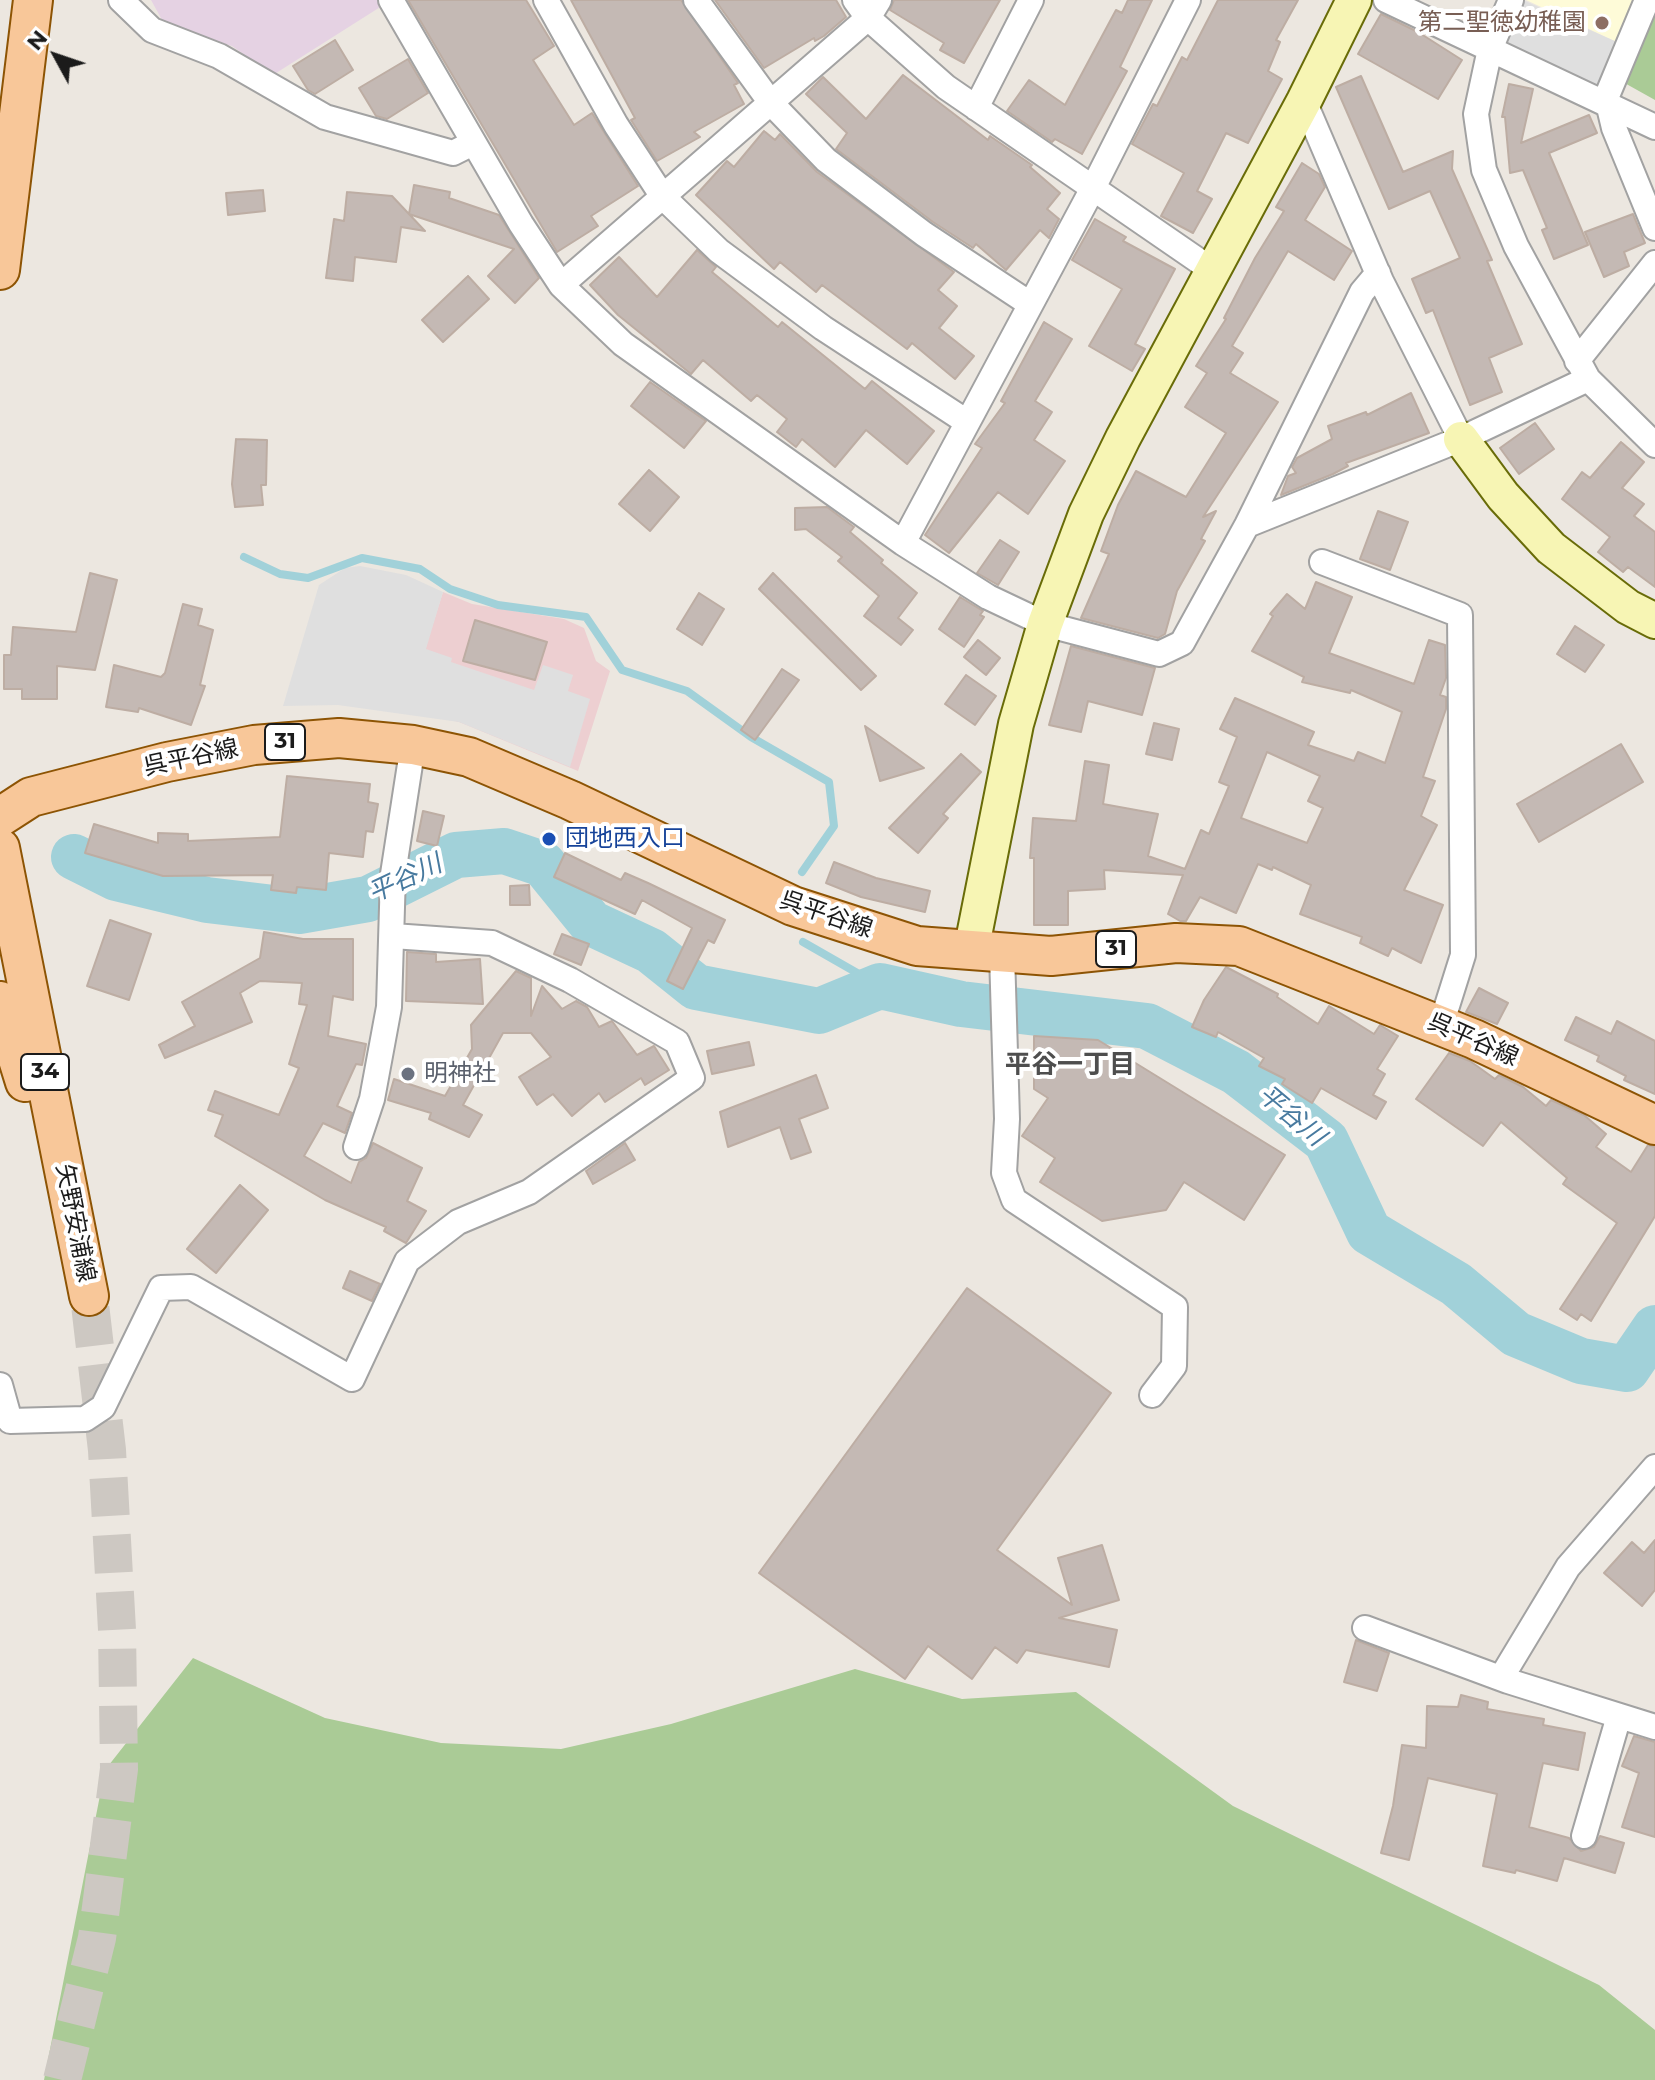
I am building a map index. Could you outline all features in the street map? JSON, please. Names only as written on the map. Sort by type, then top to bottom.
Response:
[{"type":"main road","points":[[0,270],[33,0]]},
{"type":"main road","name":"呉平谷線","points":[[0,817],[31,797],[167,762],[254,745],[339,738],[413,745],[469,757],[570,800],[793,906],[917,946],[1051,956],[1176,943],[1239,946],[1441,1025],[1655,1125]]},
{"type":"main road","name":"矢野安浦線","points":[[0,848],[89,1296],[0,1001]]},
{"type":"street","points":[[121,0],[152,30],[219,56],[325,117],[453,153],[473,143]]},
{"type":"street","points":[[391,0],[473,143],[561,285],[623,344],[903,543],[988,597],[1045,624],[1159,654],[1182,643],[1247,525],[1362,292],[1378,273]]},
{"type":"street","points":[[546,0],[616,125],[663,197],[731,260],[823,328],[967,422]]},
{"type":"street","points":[[696,0],[771,103],[826,160],[924,234],[1030,304]]},
{"type":"street","points":[[976,108],[1031,0]]},
{"type":"street","points":[[903,543],[1093,188],[1188,0]]},
{"type":"street","points":[[1152,1395],[1174,1366],[1175,1307],[1014,1200],[1004,1173],[1003,992],[987,952],[1016,724],[1045,624],[1092,502],[1304,101],[1354,0]]},
{"type":"street","points":[[1386,0],[1655,127]]},
{"type":"street","points":[[1511,0],[1490,49],[1476,114],[1484,170],[1516,246],[1582,370],[1655,445]]},
{"type":"street","points":[[1647,0],[1607,105],[1655,228]]},
{"type":"street","points":[[561,285],[771,103],[867,6],[946,87],[1212,270]]},
{"type":"street","points":[[1304,101],[1378,273],[1461,439],[1503,496],[1551,548],[1628,607],[1655,621]]},
{"type":"street","points":[[1247,525],[1461,439],[1582,370],[1655,263]]},
{"type":"street","points":[[1322,562],[1460,615],[1463,955],[1441,1025]]},
{"type":"street","points":[[356,1147],[372,1099],[389,1007],[393,874],[413,745]]},
{"type":"street","points":[[0,1385],[10,1421],[85,1419],[103,1407],[161,1288],[191,1287],[352,1379],[407,1261],[458,1222],[529,1192],[692,1078],[677,1042],[570,980],[492,943],[393,936]]},
{"type":"street","points":[[1501,1678],[1568,1567],[1655,1467]]},
{"type":"street","points":[[1365,1628],[1501,1678],[1655,1727]]},
{"type":"street","points":[[1584,1836],[1619,1716]]},
{"type":"shaded area","points":[[151,0],[383,0],[385,4],[273,75],[232,46],[166,27]]},
{"type":"shaded area","points":[[1523,0],[1619,43],[1604,83],[1591,87],[1511,49],[1506,36]]},
{"type":"shaded area","name":"第二聖徳幼稚園","points":[[1526,0],[1639,0],[1619,43]]},
{"type":"shaded area","points":[[360,566],[406,575],[443,592],[426,649],[452,658],[451,662],[534,690],[543,665],[573,675],[568,691],[590,699],[570,767],[459,722],[338,705],[283,706],[319,585],[345,568]]},
{"type":"shaded area","points":[[443,592],[472,604],[564,619],[584,628],[596,661],[610,671],[578,771],[459,722],[405,711]]},
{"type":"green space","points":[[1655,4],[1655,100],[1621,81]]},
{"type":"green space","points":[[193,1658],[325,1718],[441,1743],[561,1749],[671,1724],[855,1669],[962,1699],[1076,1692],[1233,1806],[1599,1985],[1655,2030],[1655,2080],[44,2080],[105,1770]]},
{"type":"building","points":[[408,0],[526,0],[554,46],[533,60],[574,125],[592,113],[638,186],[591,216],[598,226],[557,252]]},
{"type":"building","points":[[571,0],[681,0],[738,83],[734,85],[744,104],[694,132],[700,137],[657,161],[631,120],[635,118]]},
{"type":"building","points":[[715,0],[836,0],[846,17],[824,36],[815,41],[814,38],[764,68]]},
{"type":"building","points":[[894,0],[1000,0],[964,63],[940,50],[944,43],[890,10]]},
{"type":"building","points":[[1128,0],[1152,0],[1120,67],[1127,71],[1082,154],[1055,139],[1052,142],[1007,111],[1029,80],[1065,105],[1116,10],[1122,13]]},
{"type":"building","points":[[1218,0],[1298,0],[1276,40],[1280,42],[1268,71],[1282,79],[1248,143],[1226,133],[1197,191],[1212,199],[1193,233],[1161,216],[1184,173],[1132,144],[1153,104],[1157,106],[1182,57],[1187,60]]},
{"type":"building","points":[[1381,14],[1418,32],[1462,60],[1438,99],[1358,54]]},
{"type":"building","points":[[335,40],[353,70],[315,94],[308,90],[293,66]]},
{"type":"building","points":[[408,59],[428,93],[387,119],[376,116],[359,88]]},
{"type":"building","points":[[903,75],[988,140],[990,136],[1032,165],[1030,167],[1060,193],[1047,209],[1059,219],[1049,238],[1040,230],[1006,270],[976,244],[973,248],[933,222],[836,149],[847,133],[806,94],[823,77],[866,119]]},
{"type":"building","points":[[1361,76],[1403,172],[1453,151],[1452,169],[1492,260],[1487,261],[1522,344],[1489,358],[1502,392],[1470,405],[1433,310],[1426,313],[1412,279],[1460,258],[1430,191],[1389,209],[1336,87]]},
{"type":"building","points":[[1509,84],[1533,89],[1521,143],[1589,115],[1597,133],[1549,153],[1588,245],[1554,259],[1542,230],[1547,228],[1523,170],[1510,173],[1505,117],[1502,117]]},
{"type":"building","points":[[764,131],[775,140],[780,134],[817,172],[954,272],[938,290],[957,306],[939,328],[974,356],[955,379],[912,343],[907,349],[822,285],[816,292],[780,262],[774,269],[696,195],[727,161],[734,167]]},
{"type":"building","points":[[1302,163],[1319,174],[1325,187],[1305,220],[1352,251],[1334,280],[1288,251],[1232,346],[1243,353],[1230,373],[1278,402],[1203,517],[1216,511],[1201,539],[1205,541],[1177,591],[1165,634],[1158,638],[1081,618],[1109,554],[1101,551],[1118,505],[1136,471],[1186,497],[1226,433],[1185,407],[1207,373],[1196,366],[1226,319],[1255,258],[1284,211],[1276,207]]},
{"type":"building","points":[[414,185],[450,192],[449,198],[499,215],[539,278],[515,303],[488,276],[514,249],[409,214]]},
{"type":"building","points":[[263,190],[265,211],[228,215],[226,193]]},
{"type":"building","points":[[347,192],[392,196],[425,231],[401,227],[396,262],[355,257],[353,281],[326,278],[334,219],[344,221]]},
{"type":"building","points":[[1633,214],[1645,243],[1624,252],[1629,266],[1604,277],[1585,232]]},
{"type":"building","points":[[1095,219],[1126,237],[1123,241],[1175,269],[1135,344],[1145,349],[1132,371],[1089,346],[1122,289],[1072,260]]},
{"type":"building","points":[[697,250],[716,267],[712,272],[778,327],[782,322],[865,389],[872,381],[934,431],[907,464],[866,430],[835,467],[802,439],[796,447],[777,432],[787,419],[757,395],[751,401],[703,360],[691,374],[618,315],[590,285],[619,257],[657,297]]},
{"type":"building","points":[[468,276],[489,299],[443,342],[422,320]]},
{"type":"building","points":[[1044,322],[1072,339],[1035,401],[1052,412],[1034,440],[1065,461],[1028,514],[998,492],[949,553],[925,535],[982,448],[975,444],[1005,403],[1001,401]]},
{"type":"building","points":[[650,382],[706,421],[684,448],[631,406]]},
{"type":"building","points":[[1411,393],[1429,433],[1346,463],[1348,466],[1333,474],[1281,495],[1288,476],[1296,473],[1292,467],[1297,458],[1332,439],[1328,426],[1366,412],[1367,415]]},
{"type":"building","points":[[1535,423],[1554,449],[1519,474],[1500,448]]},
{"type":"building","points":[[236,439],[267,440],[266,485],[261,485],[263,505],[235,507],[232,484]]},
{"type":"building","points":[[1621,442],[1644,462],[1622,488],[1644,504],[1634,516],[1655,532],[1655,587],[1628,567],[1623,572],[1598,552],[1610,537],[1562,499],[1582,472],[1590,478]]},
{"type":"building","points":[[649,470],[679,497],[650,531],[619,504]]},
{"type":"building","points":[[827,507],[854,527],[850,532],[917,593],[898,618],[913,630],[901,645],[864,616],[879,596],[838,561],[842,557],[806,529],[795,530],[795,508]]},
{"type":"building","points":[[1378,511],[1408,522],[1390,570],[1360,559]]},
{"type":"building","points":[[1000,540],[1019,552],[998,585],[977,573]]},
{"type":"building","points":[[90,573],[117,580],[95,670],[57,666],[57,699],[22,699],[22,689],[4,689],[4,655],[11,655],[13,627],[76,632]]},
{"type":"building","points":[[773,573],[876,676],[861,690],[759,589]]},
{"type":"building","points":[[1316,582],[1352,597],[1329,653],[1414,684],[1429,640],[1445,645],[1446,678],[1440,695],[1446,697],[1446,709],[1423,777],[1435,781],[1421,816],[1437,825],[1404,890],[1443,905],[1421,963],[1392,948],[1388,956],[1360,943],[1362,937],[1300,914],[1311,885],[1273,867],[1272,870],[1258,864],[1236,913],[1200,897],[1186,921],[1180,921],[1168,914],[1183,875],[1104,870],[1105,889],[1068,891],[1068,925],[1034,925],[1034,858],[1030,858],[1033,818],[1076,821],[1085,761],[1109,765],[1103,804],[1158,814],[1148,856],[1185,869],[1201,830],[1209,834],[1229,786],[1219,782],[1237,737],[1220,729],[1235,698],[1314,732],[1308,745],[1354,761],[1358,752],[1385,763],[1402,712],[1351,690],[1350,693],[1302,682],[1304,677],[1252,651],[1273,616],[1270,614],[1287,594],[1305,609]],"holes":[[[1267,752],[1320,776],[1308,801],[1323,808],[1307,843],[1241,818]]]},
{"type":"building","points":[[699,593],[724,609],[702,645],[677,629]]},
{"type":"building","points":[[960,597],[983,611],[980,615],[984,617],[964,647],[939,629]]},
{"type":"building","points":[[183,604],[202,609],[198,625],[213,630],[200,685],[205,686],[191,725],[139,708],[138,712],[106,707],[114,665],[161,677],[165,673]]},
{"type":"building","points":[[475,620],[547,642],[535,680],[463,661]]},
{"type":"building","points":[[1575,626],[1604,645],[1585,672],[1557,654]]},
{"type":"building","points":[[978,640],[1000,658],[986,675],[964,657]]},
{"type":"building","points":[[1071,646],[1155,668],[1142,715],[1088,701],[1081,732],[1049,725]]},
{"type":"building","points":[[782,669],[799,680],[755,740],[741,730]]},
{"type":"building","points":[[966,675],[996,696],[975,725],[945,704]]},
{"type":"building","points":[[1154,723],[1179,729],[1172,760],[1146,754]]},
{"type":"building","points":[[865,726],[924,768],[880,781]]},
{"type":"building","points":[[1621,744],[1643,782],[1539,842],[1517,804]]},
{"type":"building","points":[[961,754],[981,772],[943,814],[948,818],[918,853],[889,828]]},
{"type":"building","points":[[287,776],[370,784],[368,802],[378,804],[373,832],[366,831],[363,857],[329,853],[326,890],[297,887],[296,893],[271,890],[273,875],[163,876],[85,853],[94,824],[158,843],[158,833],[188,834],[188,841],[280,837]]},
{"type":"building","points":[[423,811],[444,816],[437,846],[417,841]]},
{"type":"building","points":[[565,853],[621,880],[625,873],[725,920],[714,943],[708,940],[683,989],[667,981],[692,928],[642,900],[635,914],[554,877]]},
{"type":"building","points":[[834,862],[876,878],[930,891],[925,912],[861,897],[826,883]]},
{"type":"building","points":[[529,885],[530,905],[510,905],[510,886]]},
{"type":"building","points":[[110,920],[151,934],[129,1000],[87,986]]},
{"type":"building","points":[[264,932],[303,939],[353,939],[353,1000],[333,996],[328,1036],[366,1044],[362,1065],[356,1064],[337,1106],[352,1113],[345,1133],[323,1123],[304,1156],[351,1183],[359,1162],[366,1158],[373,1143],[422,1168],[407,1201],[426,1211],[406,1243],[384,1231],[386,1227],[325,1200],[215,1136],[223,1115],[208,1110],[215,1091],[279,1115],[299,1068],[289,1064],[307,1005],[299,1004],[302,983],[260,981],[240,993],[252,1022],[165,1058],[159,1045],[195,1026],[182,1002],[260,958]]},
{"type":"building","points":[[562,934],[589,944],[581,965],[554,954]]},
{"type":"building","points":[[407,952],[436,954],[436,962],[480,959],[483,1004],[406,1001]]},
{"type":"building","points":[[1226,967],[1278,994],[1277,997],[1318,1024],[1329,1006],[1374,1034],[1380,1025],[1398,1036],[1377,1069],[1385,1074],[1373,1095],[1386,1102],[1376,1119],[1321,1088],[1312,1103],[1282,1084],[1285,1079],[1259,1066],[1264,1058],[1218,1032],[1216,1037],[1192,1027],[1204,1000]]},
{"type":"building","points":[[516,971],[531,978],[531,1016],[542,986],[562,1009],[576,1001],[587,1007],[599,1027],[612,1021],[637,1055],[654,1046],[669,1070],[645,1085],[641,1078],[605,1102],[599,1093],[572,1116],[553,1094],[537,1105],[519,1077],[551,1057],[531,1033],[503,1033],[463,1105],[482,1115],[469,1137],[429,1119],[431,1113],[388,1100],[394,1079],[445,1096],[472,1049],[471,1025]]},
{"type":"building","points":[[1479,988],[1508,1003],[1497,1024],[1466,1012]]},
{"type":"building","points":[[1576,1017],[1611,1034],[1617,1021],[1655,1041],[1655,1094],[1624,1080],[1626,1076],[1597,1061],[1599,1056],[1565,1040]]},
{"type":"building","points":[[1034,1036],[1098,1040],[1285,1155],[1244,1220],[1184,1182],[1166,1210],[1102,1221],[1040,1182],[1055,1158],[1022,1136],[1048,1098],[1034,1089]]},
{"type":"building","points":[[749,1042],[754,1065],[712,1074],[707,1051]]},
{"type":"building","points":[[1449,1053],[1470,1061],[1495,1079],[1499,1075],[1523,1087],[1546,1106],[1551,1100],[1584,1115],[1606,1134],[1596,1147],[1631,1172],[1648,1145],[1655,1147],[1655,1216],[1591,1321],[1581,1314],[1577,1320],[1560,1309],[1617,1223],[1563,1184],[1567,1178],[1501,1122],[1483,1146],[1416,1099]]},
{"type":"building","points":[[816,1075],[828,1108],[799,1119],[811,1152],[791,1159],[780,1127],[728,1147],[720,1112]]},
{"type":"building","points":[[625,1143],[635,1160],[593,1184],[586,1171]]},
{"type":"building","points":[[240,1185],[268,1210],[216,1273],[187,1249]]},
{"type":"building","points":[[350,1271],[380,1284],[372,1301],[343,1288]]},
{"type":"building","points":[[967,1288],[1111,1393],[997,1550],[1072,1605],[1058,1558],[1102,1545],[1119,1600],[1059,1618],[1117,1630],[1109,1667],[1026,1650],[1017,1663],[995,1647],[972,1679],[928,1646],[905,1679],[759,1573]]},
{"type":"building","points":[[1655,1540],[1655,1590],[1642,1606],[1604,1573],[1632,1542],[1644,1553]]},
{"type":"building","points":[[1356,1640],[1389,1653],[1377,1691],[1344,1682]]},
{"type":"building","points":[[1461,1695],[1488,1702],[1487,1709],[1544,1719],[1543,1725],[1585,1733],[1578,1770],[1543,1763],[1529,1827],[1569,1838],[1581,1851],[1594,1847],[1600,1836],[1624,1843],[1615,1873],[1564,1858],[1557,1881],[1516,1870],[1515,1873],[1483,1866],[1497,1794],[1428,1778],[1409,1860],[1381,1853],[1393,1806],[1402,1745],[1426,1748],[1427,1706],[1458,1707]]},
{"type":"building","points":[[1634,1736],[1655,1742],[1655,1837],[1622,1827],[1639,1773],[1622,1766]]},
{"type":"waterway","name":"平谷川","points":[[244,557],[280,574],[308,578],[362,558],[420,569],[450,589],[498,605],[586,617],[622,670],[687,691],[751,737],[829,782],[834,826],[802,872]]},
{"type":"waterway","name":"平谷川","points":[[74,857],[116,878],[207,900],[299,911],[368,899],[456,855],[504,851],[543,864],[591,923],[651,951],[696,987],[819,1011],[880,986],[961,1004],[1147,1026],[1236,1072],[1326,1141],[1369,1232],[1456,1284],[1516,1334],[1581,1361],[1627,1369],[1655,1328]]},
{"type":"waterway","name":"平谷川","points":[[803,942],[880,986]]},
{"type":"tunnel","points":[[62,2080],[97,1938],[119,1769],[117,1630],[107,1450],[89,1296]]},
{"type":"place","name":"第二聖徳幼稚園","points":[[1602,23]]},
{"type":"place","name":"団地西入口","points":[[549,839]]},
{"type":"place","name":"明神社","points":[[408,1074]]},
{"type":"district","name":"平谷一丁目","points":[[1070,1065]]}]
